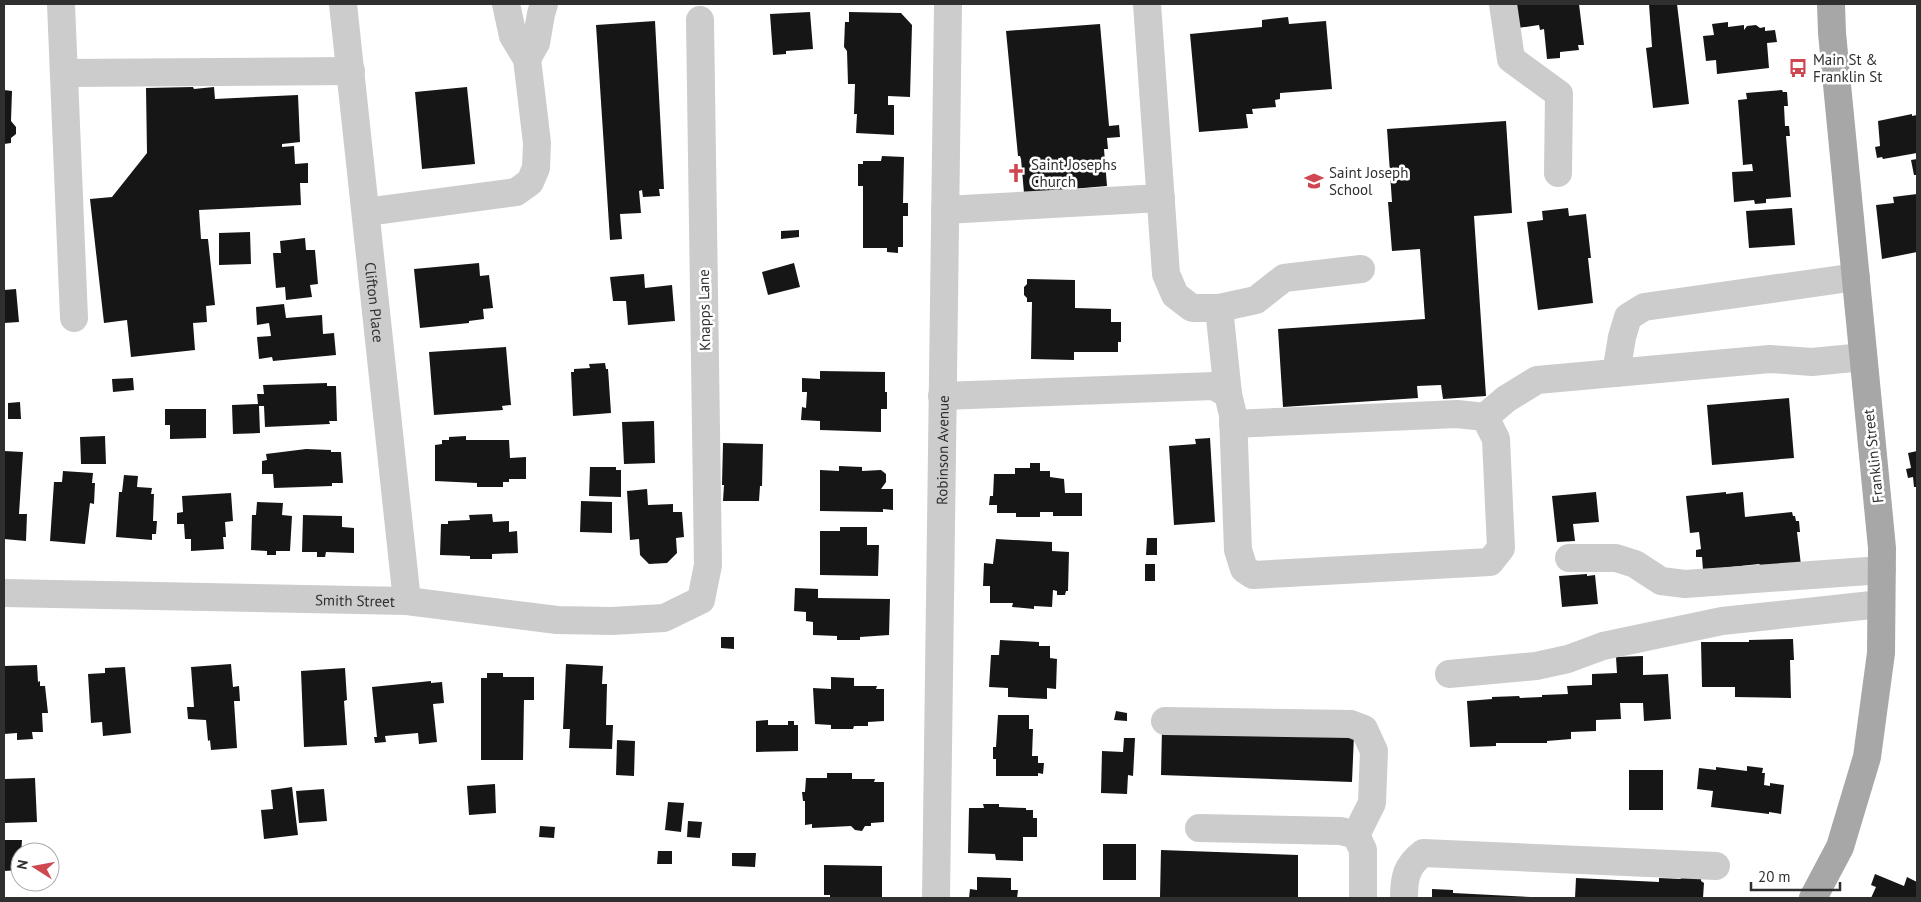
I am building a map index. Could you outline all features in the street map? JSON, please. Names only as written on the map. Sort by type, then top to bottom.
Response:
[{"type":"main road","name":"Franklin Street","points":[[1813,898],[1840,847],[1867,758],[1881,652],[1882,548],[1832,32],[1831,4]]},
{"type":"street","points":[[61,4],[74,318]]},
{"type":"street","name":"Clifton Place","points":[[344,4],[407,601]]},
{"type":"street","points":[[366,212],[516,192],[530,182],[536,168],[537,143],[527,59],[513,36],[506,4]]},
{"type":"street","points":[[527,59],[536,44],[544,4]]},
{"type":"street","name":"Robinson Avenue","points":[[936,898],[948,4]]},
{"type":"street","points":[[1147,4],[1166,274],[1175,295],[1192,308],[1219,308],[1256,300],[1284,278],[1361,268]]},
{"type":"street","points":[[1503,4],[1511,59],[1559,94],[1558,173]]},
{"type":"street","name":"Knapps Lane","points":[[700,20],[708,565],[701,600]]},
{"type":"street","points":[[64,73],[351,71]]},
{"type":"street","points":[[945,210],[1161,198]]},
{"type":"street","points":[[1616,373],[1622,337],[1628,317],[1644,307],[1856,277]]},
{"type":"street","points":[[1219,308],[1228,394],[1233,415],[1238,550],[1244,569],[1253,575],[1490,562],[1501,548],[1501,523],[1496,439],[1485,417]]},
{"type":"street","points":[[1233,424],[1457,414],[1485,417],[1506,399],[1537,380],[1770,359],[1812,362],[1863,357]]},
{"type":"street","points":[[942,396],[1214,386],[1228,394]]},
{"type":"street","points":[[1569,558],[1616,558],[1635,564],[1661,581],[1685,584],[1882,570]]},
{"type":"street","name":"Smith Street","points":[[4,593],[407,601],[557,620],[612,621],[664,618],[701,600]]},
{"type":"street","points":[[1449,674],[1536,666],[1568,659],[1603,646],[1722,621],[1881,604]]},
{"type":"street","points":[[1165,721],[1351,724],[1364,728],[1374,751],[1372,803],[1356,835]]},
{"type":"street","points":[[1198,828],[1341,831],[1356,835]]},
{"type":"street","points":[[1356,835],[1363,850],[1363,898]]},
{"type":"street","points":[[1404,898],[1404,882],[1412,862],[1423,853],[1716,866]]},
{"type":"building","points":[[1515,4],[1579,4],[1584,45],[1578,45],[1579,50],[1560,52],[1560,58],[1547,59],[1544,29],[1540,30],[1539,25],[1518,28]]},
{"type":"building","points":[[1649,4],[1677,4],[1689,104],[1653,108],[1646,48],[1652,47]]},
{"type":"building","points":[[810,12],[813,49],[786,51],[786,54],[773,55],[770,14]]},
{"type":"building","points":[[849,12],[901,13],[912,25],[910,97],[888,96],[888,105],[894,105],[894,135],[856,133],[857,114],[854,114],[855,84],[848,84],[847,51],[844,47],[845,22],[849,22]]},
{"type":"building","points":[[1288,17],[1289,24],[1326,21],[1332,89],[1280,93],[1280,99],[1275,100],[1276,107],[1252,109],[1253,114],[1246,114],[1248,128],[1199,132],[1190,34],[1262,27],[1262,20]]},
{"type":"building","points":[[655,21],[664,189],[659,189],[660,196],[643,197],[642,190],[639,191],[641,213],[620,214],[622,239],[610,240],[596,25]]},
{"type":"building","points":[[1728,22],[1728,27],[1744,25],[1744,30],[1747,26],[1756,25],[1760,28],[1765,27],[1765,31],[1775,30],[1777,42],[1767,43],[1769,68],[1717,74],[1716,60],[1706,61],[1703,36],[1714,35],[1712,24]]},
{"type":"building","points":[[1100,24],[1109,126],[1119,125],[1120,137],[1107,138],[1108,149],[1104,149],[1107,186],[1024,193],[1021,159],[1018,156],[1006,31]]},
{"type":"building","points":[[193,87],[194,89],[214,87],[215,99],[298,95],[300,142],[282,144],[282,147],[294,146],[295,164],[308,163],[308,183],[300,183],[301,205],[199,210],[201,239],[208,239],[215,305],[206,306],[207,322],[193,323],[195,350],[131,357],[127,320],[104,323],[90,199],[112,197],[147,153],[146,88]]},
{"type":"building","points":[[467,87],[475,164],[422,169],[415,92]]},
{"type":"building","points":[[4,90],[12,91],[11,121],[16,127],[16,134],[11,138],[11,143],[4,144]]},
{"type":"building","points":[[1782,90],[1787,92],[1788,106],[1784,106],[1785,126],[1789,126],[1790,136],[1786,136],[1791,197],[1766,199],[1766,203],[1755,204],[1754,200],[1734,202],[1732,172],[1753,171],[1752,164],[1743,165],[1738,100],[1747,99],[1746,93]]},
{"type":"building","points":[[1912,114],[1912,116],[1917,115],[1917,153],[1883,159],[1882,157],[1877,158],[1875,147],[1880,146],[1878,121]]},
{"type":"building","points":[[1506,121],[1512,213],[1474,216],[1486,396],[1443,399],[1441,385],[1417,386],[1418,398],[1283,407],[1278,329],[1425,319],[1420,249],[1392,251],[1388,202],[1392,202],[1387,129]]},
{"type":"building","points":[[882,156],[904,157],[903,203],[908,203],[908,216],[903,216],[903,247],[898,247],[898,253],[887,252],[887,248],[863,248],[863,186],[858,186],[858,164],[863,164],[863,161],[881,161]]},
{"type":"building","points":[[1917,159],[1917,175],[1914,175],[1911,160]]},
{"type":"building","points":[[1917,194],[1917,252],[1882,259],[1876,205],[1894,203],[1893,197]]},
{"type":"building","points":[[1568,208],[1569,216],[1586,214],[1591,258],[1588,258],[1593,303],[1538,310],[1527,222],[1543,220],[1542,211]]},
{"type":"building","points":[[1792,208],[1795,245],[1749,248],[1746,211]]},
{"type":"building","points":[[799,230],[799,237],[781,239],[781,231]]},
{"type":"building","points":[[250,232],[251,264],[219,265],[219,233]]},
{"type":"building","points":[[305,238],[306,250],[315,250],[318,284],[310,285],[312,297],[286,300],[285,287],[276,288],[273,253],[281,253],[280,241]]},
{"type":"building","points":[[479,263],[480,276],[489,275],[493,308],[483,309],[484,319],[469,321],[469,323],[420,328],[414,269]]},
{"type":"building","points":[[794,263],[800,287],[768,295],[762,272]]},
{"type":"building","points":[[644,274],[645,288],[672,285],[675,321],[628,325],[626,301],[613,301],[610,277]]},
{"type":"building","points":[[1027,279],[1075,280],[1075,308],[1111,309],[1111,322],[1121,322],[1121,342],[1118,342],[1118,352],[1074,352],[1074,360],[1031,359],[1032,302],[1027,302],[1027,298],[1024,295]]},
{"type":"building","points":[[16,289],[19,322],[4,323],[4,290]]},
{"type":"building","points":[[284,304],[286,318],[322,315],[323,334],[334,333],[336,355],[273,361],[272,357],[259,359],[257,337],[271,336],[269,323],[257,325],[256,307]]},
{"type":"building","points":[[506,347],[511,405],[502,406],[503,410],[434,415],[429,352]]},
{"type":"building","points":[[605,363],[606,369],[608,369],[611,413],[573,416],[571,372],[574,372],[574,369],[590,368],[589,364]]},
{"type":"building","points":[[820,371],[885,372],[887,409],[881,409],[881,432],[820,430],[820,421],[801,420],[802,407],[806,408],[807,392],[802,392],[802,378],[820,379]]},
{"type":"building","points":[[133,378],[134,390],[113,392],[112,379]]},
{"type":"building","points":[[327,383],[327,386],[336,386],[337,421],[329,421],[330,424],[265,427],[264,406],[259,406],[260,433],[233,434],[232,405],[258,404],[257,394],[264,394],[263,385]]},
{"type":"building","points":[[1789,398],[1794,458],[1712,465],[1707,405]]},
{"type":"building","points":[[20,402],[21,419],[8,419],[8,403]]},
{"type":"building","points":[[165,409],[206,409],[206,438],[170,439],[170,425],[165,425]]},
{"type":"building","points":[[654,421],[655,463],[624,464],[622,422]]},
{"type":"building","points":[[105,436],[106,464],[81,464],[80,437]]},
{"type":"building","points":[[466,436],[466,440],[509,440],[510,458],[526,457],[526,479],[509,479],[509,482],[503,482],[503,487],[477,487],[477,483],[435,481],[435,445],[442,444],[442,440],[449,440],[449,437]]},
{"type":"building","points":[[1210,438],[1215,522],[1174,525],[1169,446],[1196,444],[1195,439]]},
{"type":"building","points":[[723,443],[763,444],[762,486],[760,486],[759,501],[723,501]]},
{"type":"building","points":[[306,449],[341,452],[343,483],[332,483],[332,486],[274,488],[273,474],[262,474],[262,461],[267,460],[266,454]]},
{"type":"building","points":[[4,451],[23,452],[19,514],[27,514],[26,541],[4,539]]},
{"type":"building","points":[[1917,451],[1917,487],[1914,487],[1913,477],[1908,478],[1906,469],[1911,468],[1908,453]]},
{"type":"building","points":[[1030,463],[1040,463],[1040,471],[1050,471],[1050,477],[1064,479],[1065,493],[1082,493],[1082,516],[1053,516],[1053,512],[1040,512],[1040,517],[1016,517],[1016,513],[997,513],[997,505],[989,505],[990,496],[993,496],[994,474],[1015,474],[1015,468],[1030,468]]},
{"type":"building","points":[[839,466],[862,467],[862,471],[881,470],[886,474],[886,482],[881,489],[893,489],[893,510],[883,509],[883,512],[820,511],[820,470],[839,471]]},
{"type":"building","points":[[590,467],[616,467],[616,470],[621,470],[621,497],[589,496]]},
{"type":"building","points":[[63,471],[93,473],[92,483],[95,483],[94,504],[90,503],[85,544],[50,541],[54,482],[62,482]]},
{"type":"building","points":[[124,475],[138,476],[137,487],[152,488],[151,494],[154,494],[153,521],[157,521],[156,534],[152,534],[152,540],[116,537],[119,492],[122,492]]},
{"type":"building","points":[[647,489],[648,505],[673,504],[673,512],[682,512],[684,537],[676,538],[677,553],[667,563],[649,564],[640,555],[639,539],[630,540],[627,491]]},
{"type":"building","points":[[1596,492],[1599,522],[1573,524],[1575,541],[1557,542],[1552,496]]},
{"type":"building","points":[[1726,492],[1726,494],[1743,492],[1745,517],[1792,512],[1796,521],[1799,521],[1800,532],[1797,532],[1801,565],[1764,569],[1759,564],[1703,570],[1702,557],[1696,557],[1696,550],[1701,549],[1699,532],[1690,533],[1686,496]]},
{"type":"building","points":[[231,493],[233,521],[225,522],[226,537],[223,537],[224,549],[191,551],[191,539],[185,539],[184,524],[177,524],[177,513],[183,512],[182,496]]},
{"type":"building","points":[[581,501],[612,502],[612,533],[580,532]]},
{"type":"building","points":[[257,502],[283,503],[282,515],[292,516],[290,551],[276,551],[276,555],[267,555],[267,551],[251,550],[252,515],[256,515]]},
{"type":"building","points":[[492,514],[493,522],[509,521],[509,532],[517,531],[518,553],[492,554],[492,559],[470,559],[470,556],[440,555],[441,524],[448,524],[448,521],[470,520],[469,515]]},
{"type":"building","points":[[303,515],[342,516],[342,527],[354,528],[354,553],[326,552],[325,557],[317,557],[317,552],[302,552]]},
{"type":"building","points":[[840,527],[867,527],[867,545],[879,545],[878,576],[820,575],[820,531],[840,531]]},
{"type":"building","points":[[1147,538],[1157,538],[1157,555],[1146,555]]},
{"type":"building","points":[[996,539],[1052,542],[1052,551],[1069,552],[1068,591],[1066,591],[1065,595],[1057,595],[1057,591],[1053,590],[1052,607],[1034,606],[1034,609],[1012,607],[1013,603],[990,603],[990,586],[983,586],[984,563],[993,564]]},
{"type":"building","points":[[1145,564],[1155,564],[1155,581],[1145,581]]},
{"type":"building","points":[[1587,574],[1587,576],[1595,575],[1598,604],[1562,607],[1559,576]]},
{"type":"building","points":[[795,588],[818,589],[818,598],[890,599],[889,635],[860,637],[860,640],[837,640],[837,636],[813,635],[813,622],[806,621],[806,612],[794,611]]},
{"type":"building","points":[[721,637],[734,637],[734,649],[721,648]]},
{"type":"building","points":[[1793,639],[1794,660],[1790,660],[1791,698],[1735,697],[1735,687],[1702,687],[1701,642],[1749,642],[1749,640]]},
{"type":"building","points":[[1000,640],[1039,642],[1039,646],[1050,646],[1050,658],[1057,659],[1056,689],[1047,688],[1047,699],[1008,697],[1008,688],[989,687],[991,655],[999,655]]},
{"type":"building","points":[[1643,656],[1643,675],[1668,674],[1671,719],[1644,721],[1643,703],[1620,703],[1621,719],[1596,720],[1596,731],[1571,732],[1571,739],[1547,741],[1547,743],[1496,743],[1496,746],[1470,747],[1467,701],[1492,699],[1492,697],[1519,696],[1520,698],[1568,694],[1567,686],[1592,685],[1592,674],[1617,673],[1616,657]]},
{"type":"building","points":[[231,664],[233,687],[239,686],[240,701],[234,701],[237,748],[211,750],[206,720],[188,719],[187,707],[194,707],[191,667]]},
{"type":"building","points":[[566,664],[603,666],[602,684],[607,684],[606,725],[613,725],[612,749],[569,748],[570,729],[563,729]]},
{"type":"building","points":[[37,665],[38,682],[40,681],[40,686],[45,686],[48,713],[42,713],[43,732],[32,732],[33,739],[17,740],[17,733],[4,734],[4,666]]},
{"type":"building","points":[[125,667],[131,733],[103,736],[102,722],[91,723],[88,674],[105,673],[105,668]]},
{"type":"building","points":[[345,668],[347,700],[344,701],[347,745],[304,747],[301,671]]},
{"type":"building","points":[[487,673],[503,673],[503,677],[534,677],[534,700],[524,700],[523,760],[481,760],[481,678],[487,678]]},
{"type":"building","points":[[831,677],[854,678],[854,686],[877,686],[876,689],[884,689],[884,721],[868,722],[868,726],[854,726],[853,729],[831,729],[831,725],[815,724],[813,688],[831,689]]},
{"type":"building","points":[[431,681],[431,683],[442,682],[444,703],[433,704],[437,742],[419,744],[418,733],[385,736],[386,742],[375,743],[374,737],[377,737],[372,687]]},
{"type":"building","points":[[1116,711],[1127,713],[1127,721],[1114,720]]},
{"type":"building","points":[[998,715],[1029,715],[1029,729],[1033,729],[1032,756],[1038,756],[1038,763],[1044,763],[1043,774],[1038,773],[1038,776],[996,776],[996,759],[993,759],[993,747],[996,747]]},
{"type":"building","points":[[768,720],[768,725],[788,725],[788,721],[794,721],[794,725],[798,725],[798,751],[756,752],[756,721]]},
{"type":"building","points":[[1162,728],[1354,735],[1352,782],[1161,775]]},
{"type":"building","points":[[1124,738],[1135,738],[1133,776],[1128,775],[1127,794],[1101,793],[1102,751],[1123,752]]},
{"type":"building","points":[[617,740],[635,741],[634,776],[616,775]]},
{"type":"building","points":[[1747,766],[1763,768],[1762,773],[1765,773],[1764,785],[1770,786],[1770,783],[1784,785],[1781,814],[1711,807],[1713,791],[1697,789],[1699,768],[1716,770],[1716,767],[1747,771]]},
{"type":"building","points":[[1629,770],[1663,770],[1663,810],[1629,810]]},
{"type":"building","points":[[827,773],[852,773],[852,779],[875,779],[874,782],[884,782],[884,822],[871,823],[871,826],[865,826],[862,831],[855,830],[851,826],[812,828],[812,824],[805,825],[805,801],[803,801],[802,792],[805,792],[806,778],[827,778]]},
{"type":"building","points":[[35,778],[37,822],[4,823],[4,779]]},
{"type":"building","points":[[495,784],[496,813],[469,815],[467,786]]},
{"type":"building","points":[[292,787],[298,835],[264,839],[261,810],[273,809],[271,790]]},
{"type":"building","points":[[324,789],[327,821],[299,823],[296,791]]},
{"type":"building","points":[[668,802],[684,803],[681,832],[665,830]]},
{"type":"building","points":[[983,804],[999,804],[999,807],[1033,810],[1033,818],[1037,818],[1037,837],[1023,837],[1023,861],[996,860],[995,854],[968,853],[969,808],[984,808]]},
{"type":"building","points":[[688,821],[702,822],[700,838],[687,837]]},
{"type":"building","points":[[540,826],[555,827],[554,838],[539,837]]},
{"type":"building","points":[[4,840],[22,840],[22,842],[10,842],[10,871],[4,871]]},
{"type":"building","points":[[1103,844],[1136,844],[1136,880],[1103,880]]},
{"type":"building","points":[[1161,850],[1298,855],[1298,898],[1160,897]]},
{"type":"building","points":[[658,851],[672,851],[672,864],[657,864]]},
{"type":"building","points":[[732,853],[756,853],[755,867],[732,866]]},
{"type":"building","points":[[824,865],[882,866],[882,898],[830,898],[830,895],[824,895]]},
{"type":"building","points":[[1875,874],[1904,886],[1907,877],[1917,882],[1917,898],[1871,898],[1876,887],[1871,885]]},
{"type":"building","points":[[977,877],[1011,878],[1011,890],[1018,890],[1017,898],[969,898],[970,889],[977,890]]},
{"type":"building","points":[[1680,877],[1701,878],[1701,881],[1704,883],[1703,898],[1575,898],[1576,878],[1659,882],[1659,878],[1681,879]]},
{"type":"building","points":[[1432,889],[1453,890],[1453,893],[1531,898],[1432,898]]},
{"type":"place","name":"Main St & Franklin St","points":[[1798,68]]},
{"type":"place","name":"Saint Josephs Church","points":[[1016,173]]},
{"type":"place","name":"Saint Joseph School","points":[[1314,181]]}]
